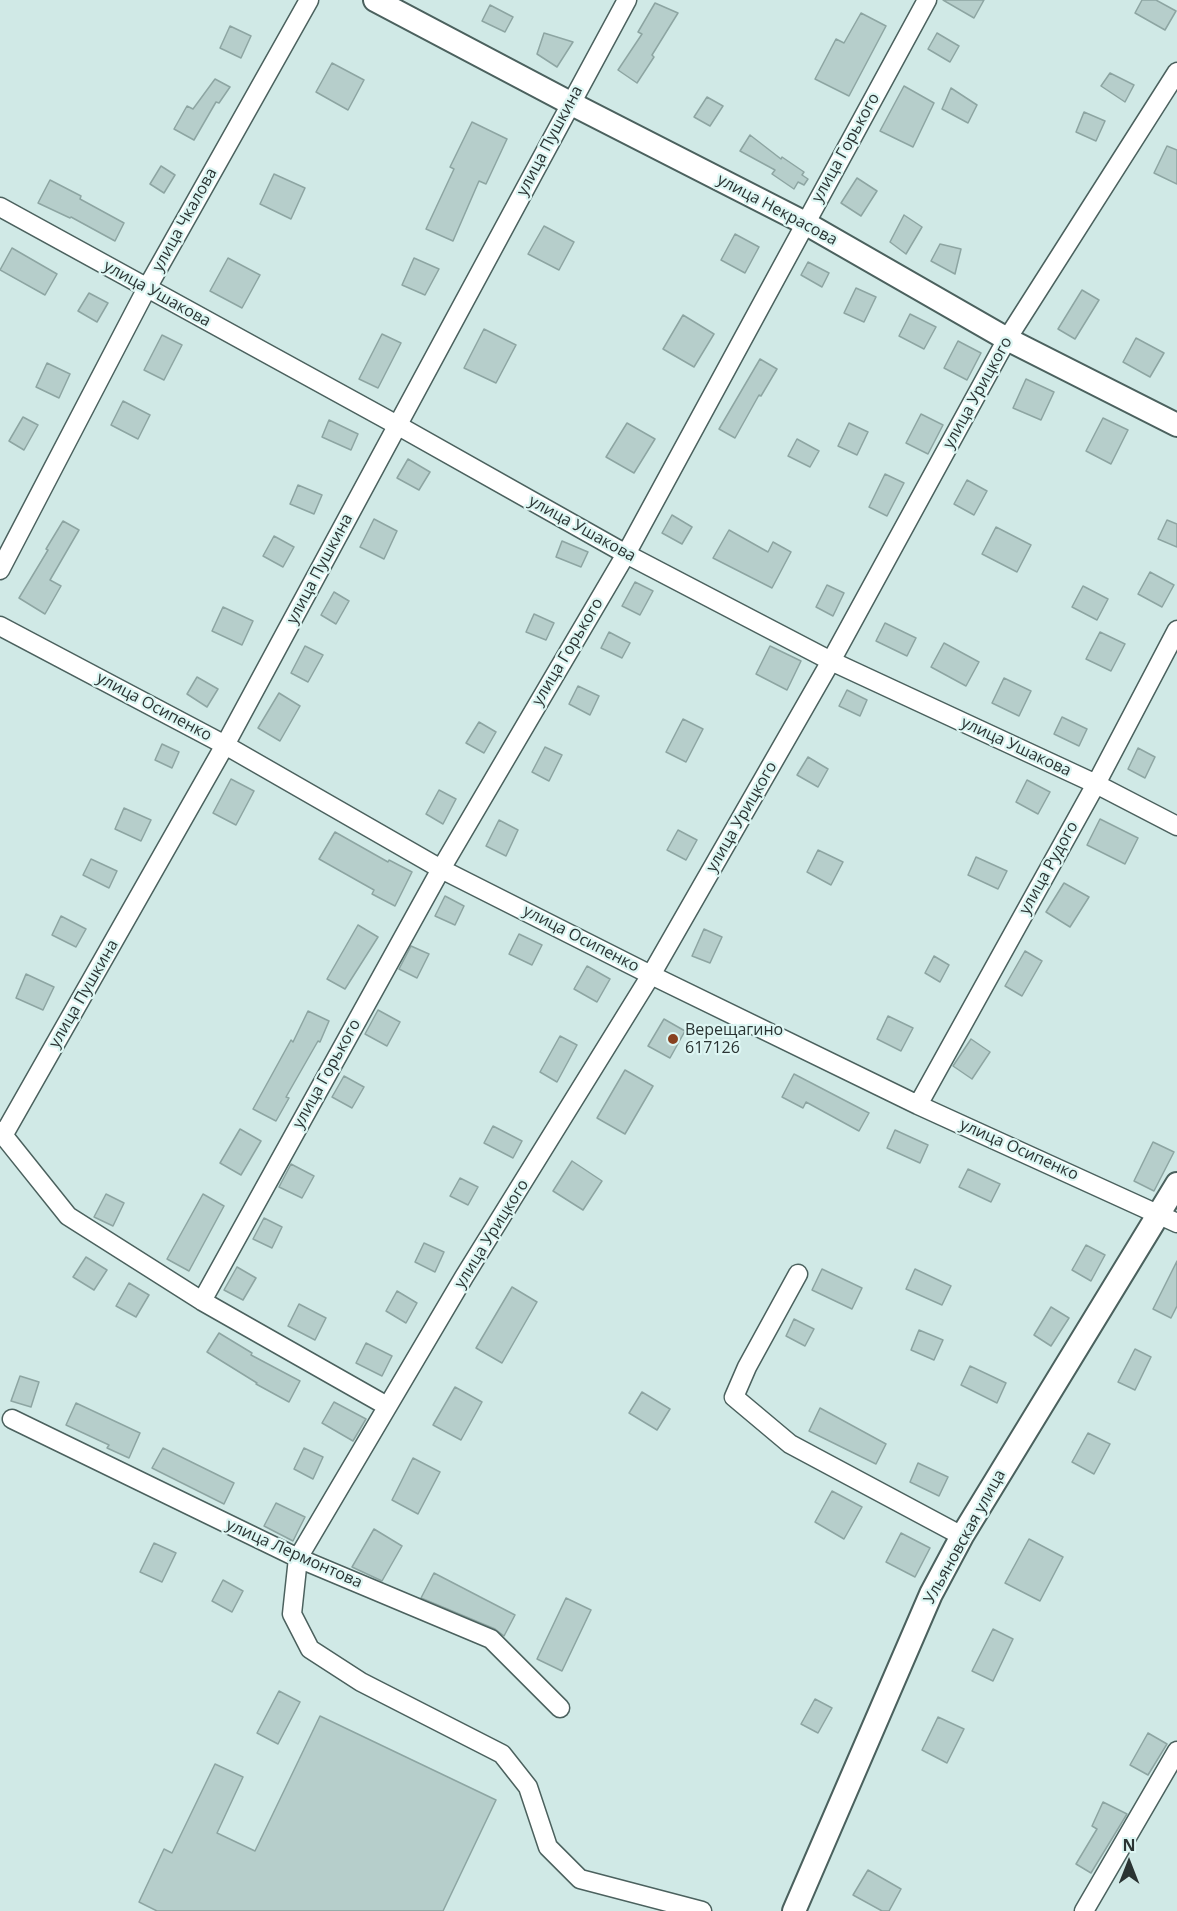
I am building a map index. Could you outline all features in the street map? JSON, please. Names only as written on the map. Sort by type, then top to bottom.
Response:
[{"type":"street","name":"улица Чкалова","points":[[0,570],[147,288],[309,0]]},
{"type":"street","name":"улица Некрасова","points":[[375,0],[570,104],[805,223],[1007,339],[1177,425]]},
{"type":"street","name":"улица Пушкина","points":[[2,1133],[225,745],[627,0]]},
{"type":"street","name":"улица Горького","points":[[202,1301],[441,869],[626,554],[927,0]]},
{"type":"street","name":"улица Урицкого","points":[[298,1558],[464,1277],[651,975],[831,661],[1007,339],[1177,72]]},
{"type":"street","name":"улица Ушакова","points":[[0,207],[397,425],[626,554],[831,661],[1096,784],[1177,826]]},
{"type":"street","name":"улица Осипенко","points":[[0,626],[225,745],[441,869],[651,975],[918,1105],[1168,1218]]},
{"type":"street","name":"улица Рудого","points":[[918,1105],[1096,784],[1177,630]]},
{"type":"street","points":[[2,1133],[68,1216],[202,1301],[387,1406]]},
{"type":"street","name":"Ульяновская улица","points":[[794,1911],[931,1594],[962,1536],[1168,1218],[1177,1185]]},
{"type":"street","points":[[798,1274],[747,1367],[734,1397],[790,1444],[962,1536]]},
{"type":"street","name":"улица Лермонтова","points":[[12,1419],[298,1558],[491,1639],[560,1708]]},
{"type":"street","points":[[298,1558],[292,1614],[310,1649],[361,1682],[502,1754],[528,1787],[548,1847],[580,1879],[702,1911]]},
{"type":"street","points":[[1084,1911],[1177,1751]]},
{"type":"building","points":[[943,0],[984,0],[974,18]]},
{"type":"building","points":[[1142,0],[1156,0],[1176,11],[1165,30],[1135,13]]},
{"type":"building","points":[[655,3],[678,13],[637,83],[618,70],[642,34],[638,32]]},
{"type":"building","points":[[490,5],[513,17],[505,32],[482,21]]},
{"type":"building","points":[[861,13],[886,26],[849,96],[815,79],[836,39],[844,43]]},
{"type":"building","points":[[230,26],[251,36],[241,58],[220,48]]},
{"type":"building","points":[[544,33],[573,42],[557,67],[537,54]]},
{"type":"building","points":[[937,33],[959,46],[950,62],[928,49]]},
{"type":"building","points":[[332,63],[364,80],[348,110],[316,92]]},
{"type":"building","points":[[1110,73],[1134,85],[1125,102],[1101,86]]},
{"type":"building","points":[[215,79],[230,87],[219,103],[216,102],[194,140],[174,129],[187,106],[193,109]]},
{"type":"building","points":[[904,86],[934,103],[913,147],[880,131]]},
{"type":"building","points":[[951,88],[977,105],[968,123],[942,109]]},
{"type":"building","points":[[707,97],[723,106],[710,126],[694,117]]},
{"type":"building","points":[[1084,112],[1105,121],[1096,141],[1076,132]]},
{"type":"building","points":[[472,122],[507,139],[486,184],[479,181],[453,241],[426,229],[454,169],[450,167]]},
{"type":"building","points":[[750,135],[781,159],[782,157],[804,172],[802,175],[808,179],[804,185],[798,182],[794,189],[772,174],[775,170],[740,151]]},
{"type":"building","points":[[1167,146],[1177,150],[1177,184],[1154,173]]},
{"type":"building","points":[[161,166],[175,175],[164,193],[150,184]]},
{"type":"building","points":[[274,174],[305,188],[291,219],[260,204]]},
{"type":"building","points":[[857,178],[877,191],[861,216],[841,203]]},
{"type":"building","points":[[50,180],[124,223],[115,241],[71,217],[38,203]]},
{"type":"building","points":[[904,215],[922,227],[906,254],[890,242]]},
{"type":"building","points":[[544,226],[574,242],[559,270],[528,254]]},
{"type":"building","points":[[735,234],[759,247],[745,273],[721,260]]},
{"type":"building","points":[[940,244],[961,249],[955,274],[931,261]]},
{"type":"building","points":[[12,248],[57,274],[45,295],[0,270]]},
{"type":"building","points":[[228,258],[260,275],[242,308],[210,291]]},
{"type":"building","points":[[414,258],[439,269],[425,295],[402,285]]},
{"type":"building","points":[[808,262],[829,273],[822,287],[801,275]]},
{"type":"building","points":[[856,288],[876,297],[864,322],[844,313]]},
{"type":"building","points":[[1082,290],[1099,300],[1075,339],[1058,329]]},
{"type":"building","points":[[89,293],[108,303],[97,322],[78,311]]},
{"type":"building","points":[[910,314],[936,327],[924,349],[899,336]]},
{"type":"building","points":[[683,315],[714,334],[694,367],[663,349]]},
{"type":"building","points":[[484,329],[516,345],[496,383],[464,368]]},
{"type":"building","points":[[382,334],[401,343],[378,388],[359,379]]},
{"type":"building","points":[[162,335],[182,345],[164,380],[144,370]]},
{"type":"building","points":[[1136,338],[1164,353],[1150,377],[1123,362]]},
{"type":"building","points":[[958,341],[981,353],[967,380],[944,368]]},
{"type":"building","points":[[760,359],[777,369],[761,396],[759,395],[735,438],[719,429]]},
{"type":"building","points":[[47,363],[70,374],[59,398],[36,387]]},
{"type":"building","points":[[1026,379],[1054,392],[1041,420],[1013,408]]},
{"type":"building","points":[[123,401],[150,415],[138,439],[111,425]]},
{"type":"building","points":[[921,414],[943,425],[928,454],[906,443]]},
{"type":"building","points":[[23,417],[38,425],[24,450],[9,441]]},
{"type":"building","points":[[1103,418],[1128,430],[1111,464],[1086,451]]},
{"type":"building","points":[[329,420],[358,434],[351,450],[322,437]]},
{"type":"building","points":[[627,423],[655,439],[634,473],[606,457]]},
{"type":"building","points":[[849,423],[868,432],[857,455],[838,446]]},
{"type":"building","points":[[797,439],[819,451],[810,467],[788,456]]},
{"type":"building","points":[[408,459],[430,472],[419,490],[397,478]]},
{"type":"building","points":[[885,474],[904,483],[887,516],[869,507]]},
{"type":"building","points":[[967,480],[987,491],[974,515],[954,504]]},
{"type":"building","points":[[298,485],[322,495],[314,514],[290,504]]},
{"type":"building","points":[[672,515],[692,527],[682,544],[662,533]]},
{"type":"building","points":[[374,519],[397,531],[384,559],[360,547]]},
{"type":"building","points":[[1167,520],[1177,524],[1177,547],[1158,539]]},
{"type":"building","points":[[63,521],[79,530],[50,580],[61,586],[45,614],[19,598]]},
{"type":"building","points":[[996,527],[1031,545],[1017,572],[982,554]]},
{"type":"building","points":[[729,530],[768,552],[773,542],[791,552],[772,588],[713,558]]},
{"type":"building","points":[[274,536],[294,547],[283,567],[263,556]]},
{"type":"building","points":[[562,541],[588,552],[581,567],[556,557]]},
{"type":"building","points":[[1150,572],[1174,585],[1162,607],[1138,594]]},
{"type":"building","points":[[635,582],[653,591],[640,615],[622,606]]},
{"type":"building","points":[[827,585],[844,593],[833,616],[816,607]]},
{"type":"building","points":[[1083,586],[1108,599],[1097,620],[1072,607]]},
{"type":"building","points":[[334,592],[349,601],[336,624],[321,615]]},
{"type":"building","points":[[223,607],[253,621],[242,645],[212,631]]},
{"type":"building","points":[[534,614],[554,623],[546,640],[526,632]]},
{"type":"building","points":[[885,623],[916,638],[907,656],[876,641]]},
{"type":"building","points":[[609,632],[630,643],[622,658],[601,648]]},
{"type":"building","points":[[1100,632],[1125,644],[1111,671],[1086,659]]},
{"type":"building","points":[[944,643],[979,662],[966,686],[931,667]]},
{"type":"building","points":[[305,646],[323,655],[308,682],[291,673]]},
{"type":"building","points":[[770,646],[801,661],[787,690],[756,674]]},
{"type":"building","points":[[197,677],[218,689],[207,707],[187,694]]},
{"type":"building","points":[[1004,678],[1031,691],[1019,716],[992,703]]},
{"type":"building","points":[[578,686],[599,696],[590,715],[569,704]]},
{"type":"building","points":[[847,690],[867,700],[860,716],[839,706]]},
{"type":"building","points":[[279,693],[300,706],[280,741],[258,728]]},
{"type":"building","points":[[1062,717],[1087,729],[1079,746],[1054,734]]},
{"type":"building","points":[[683,719],[703,729],[686,762],[666,752]]},
{"type":"building","points":[[479,722],[496,732],[484,753],[466,743]]},
{"type":"building","points":[[162,744],[179,752],[172,768],[155,760]]},
{"type":"building","points":[[545,747],[562,755],[549,781],[532,772]]},
{"type":"building","points":[[1138,748],[1155,757],[1145,778],[1128,769]]},
{"type":"building","points":[[808,757],[828,769],[818,787],[797,775]]},
{"type":"building","points":[[231,779],[254,791],[236,825],[213,813]]},
{"type":"building","points":[[1027,780],[1050,792],[1038,814],[1016,802]]},
{"type":"building","points":[[439,790],[456,799],[443,824],[426,814]]},
{"type":"building","points":[[124,808],[151,820],[141,841],[115,829]]},
{"type":"building","points":[[1100,819],[1138,838],[1125,864],[1087,845]]},
{"type":"building","points":[[499,820],[518,830],[506,856],[486,846]]},
{"type":"building","points":[[678,830],[697,840],[686,860],[667,850]]},
{"type":"building","points":[[335,832],[388,862],[389,860],[412,872],[395,906],[372,894],[374,890],[319,859]]},
{"type":"building","points":[[818,850],[843,862],[831,885],[807,872]]},
{"type":"building","points":[[976,857],[1007,871],[998,889],[968,875]]},
{"type":"building","points":[[91,859],[117,871],[109,888],[83,875]]},
{"type":"building","points":[[1064,883],[1089,897],[1070,927],[1046,912]]},
{"type":"building","points":[[445,896],[464,906],[455,925],[435,916]]},
{"type":"building","points":[[61,916],[86,929],[76,947],[52,935]]},
{"type":"building","points":[[358,925],[378,937],[345,989],[327,979]]},
{"type":"building","points":[[704,929],[722,937],[710,963],[692,956]]},
{"type":"building","points":[[519,934],[542,945],[532,965],[509,954]]},
{"type":"building","points":[[411,946],[429,954],[417,978],[399,969]]},
{"type":"building","points":[[1025,951],[1042,961],[1022,996],[1005,986]]},
{"type":"building","points":[[934,956],[949,965],[940,982],[925,973]]},
{"type":"building","points":[[587,966],[610,979],[597,1002],[574,989]]},
{"type":"building","points":[[26,974],[54,987],[43,1010],[16,998]]},
{"type":"building","points":[[378,1010],[400,1022],[387,1046],[365,1034]]},
{"type":"building","points":[[308,1011],[329,1021],[320,1042],[318,1041],[286,1097],[289,1098],[276,1121],[253,1109],[291,1040],[293,1042]]},
{"type":"building","points":[[888,1016],[913,1028],[901,1051],[877,1039]]},
{"type":"building","points":[[664,1019],[685,1031],[670,1058],[648,1046]]},
{"type":"building","points":[[560,1036],[577,1045],[557,1082],[540,1072]]},
{"type":"building","points":[[971,1039],[990,1052],[972,1079],[953,1066]]},
{"type":"building","points":[[625,1070],[653,1086],[625,1134],[597,1118]]},
{"type":"building","points":[[794,1074],[869,1113],[859,1131],[806,1102],[803,1108],[782,1097]]},
{"type":"building","points":[[344,1076],[364,1087],[352,1108],[332,1097]]},
{"type":"building","points":[[493,1126],[522,1141],[513,1158],[484,1143]]},
{"type":"building","points":[[240,1129],[261,1141],[241,1175],[220,1163]]},
{"type":"building","points":[[895,1130],[928,1145],[920,1163],[887,1148]]},
{"type":"building","points":[[1153,1142],[1174,1152],[1154,1191],[1134,1181]]},
{"type":"building","points":[[572,1161],[602,1181],[583,1210],[553,1191]]},
{"type":"building","points":[[291,1164],[314,1176],[302,1198],[279,1187]]},
{"type":"building","points":[[968,1169],[1000,1184],[991,1202],[959,1187]]},
{"type":"building","points":[[460,1178],[478,1187],[468,1205],[450,1196]]},
{"type":"building","points":[[106,1194],[124,1203],[113,1226],[94,1217]]},
{"type":"building","points":[[203,1194],[224,1206],[189,1271],[167,1259]]},
{"type":"building","points":[[264,1218],[282,1227],[272,1248],[253,1239]]},
{"type":"building","points":[[424,1243],[444,1252],[435,1272],[415,1262]]},
{"type":"building","points":[[1086,1245],[1105,1255],[1091,1281],[1072,1270]]},
{"type":"building","points":[[86,1257],[107,1270],[94,1290],[73,1277]]},
{"type":"building","points":[[1177,1261],[1177,1306],[1171,1318],[1153,1309]]},
{"type":"building","points":[[237,1267],[256,1278],[243,1300],[224,1290]]},
{"type":"building","points":[[822,1269],[862,1288],[852,1309],[812,1290]]},
{"type":"building","points":[[915,1269],[951,1286],[942,1305],[906,1289]]},
{"type":"building","points":[[129,1283],[149,1295],[136,1317],[116,1306]]},
{"type":"building","points":[[512,1287],[537,1302],[502,1363],[476,1348]]},
{"type":"building","points":[[397,1291],[417,1303],[406,1323],[386,1311]]},
{"type":"building","points":[[299,1304],[326,1318],[315,1340],[288,1326]]},
{"type":"building","points":[[1051,1307],[1069,1318],[1051,1346],[1034,1335]]},
{"type":"building","points":[[794,1319],[814,1329],[805,1346],[786,1336]]},
{"type":"building","points":[[919,1330],[943,1340],[934,1360],[911,1350]]},
{"type":"building","points":[[219,1333],[252,1353],[251,1355],[300,1381],[289,1402],[256,1384],[207,1352]]},
{"type":"building","points":[[366,1343],[392,1356],[382,1376],[356,1363]]},
{"type":"building","points":[[1135,1349],[1151,1357],[1135,1390],[1118,1382]]},
{"type":"building","points":[[970,1366],[1006,1383],[997,1403],[961,1385]]},
{"type":"building","points":[[20,1376],[39,1382],[31,1407],[11,1401]]},
{"type":"building","points":[[455,1387],[482,1402],[461,1440],[433,1425]]},
{"type":"building","points":[[642,1392],[670,1409],[657,1430],[629,1413]]},
{"type":"building","points":[[334,1402],[366,1419],[353,1441],[322,1423]]},
{"type":"building","points":[[76,1403],[140,1433],[129,1458],[107,1448],[109,1445],[66,1425]]},
{"type":"building","points":[[820,1408],[886,1444],[876,1464],[809,1431]]},
{"type":"building","points":[[1088,1433],[1110,1444],[1094,1474],[1072,1462]]},
{"type":"building","points":[[163,1448],[234,1483],[224,1504],[152,1468]]},
{"type":"building","points":[[304,1448],[323,1457],[313,1479],[294,1469]]},
{"type":"building","points":[[413,1458],[440,1472],[418,1514],[392,1500]]},
{"type":"building","points":[[918,1463],[948,1477],[939,1496],[910,1482]]},
{"type":"building","points":[[832,1491],[862,1507],[844,1539],[815,1522]]},
{"type":"building","points":[[276,1503],[305,1517],[293,1541],[264,1526]]},
{"type":"building","points":[[374,1529],[402,1546],[382,1581],[352,1567]]},
{"type":"building","points":[[901,1533],[930,1548],[915,1577],[886,1562]]},
{"type":"building","points":[[1029,1539],[1063,1557],[1040,1601],[1005,1583]]},
{"type":"building","points":[[154,1543],[176,1553],[162,1582],[140,1572]]},
{"type":"building","points":[[434,1573],[515,1615],[504,1636],[495,1629],[421,1598]]},
{"type":"building","points":[[223,1580],[243,1591],[232,1612],[212,1601]]},
{"type":"building","points":[[566,1598],[591,1610],[562,1671],[537,1659]]},
{"type":"building","points":[[993,1629],[1013,1639],[993,1681],[972,1671]]},
{"type":"building","points":[[279,1691],[300,1702],[278,1744],[257,1733]]},
{"type":"building","points":[[815,1699],[832,1708],[818,1733],[801,1724]]},
{"type":"building","points":[[320,1716],[496,1800],[443,1911],[157,1911],[139,1902],[164,1849],[172,1853],[215,1764],[243,1777],[217,1833],[255,1851]]},
{"type":"building","points":[[938,1717],[964,1729],[947,1763],[922,1750]]},
{"type":"building","points":[[1148,1733],[1167,1744],[1148,1775],[1130,1765]]},
{"type":"building","points":[[1103,1802],[1127,1814],[1091,1873],[1076,1864],[1097,1829],[1092,1826]]},
{"type":"building","points":[[868,1870],[901,1889],[889,1911],[882,1911],[853,1895]]},
{"type":"place","name":"Верещагино 617126","points":[[673,1039]]}]
